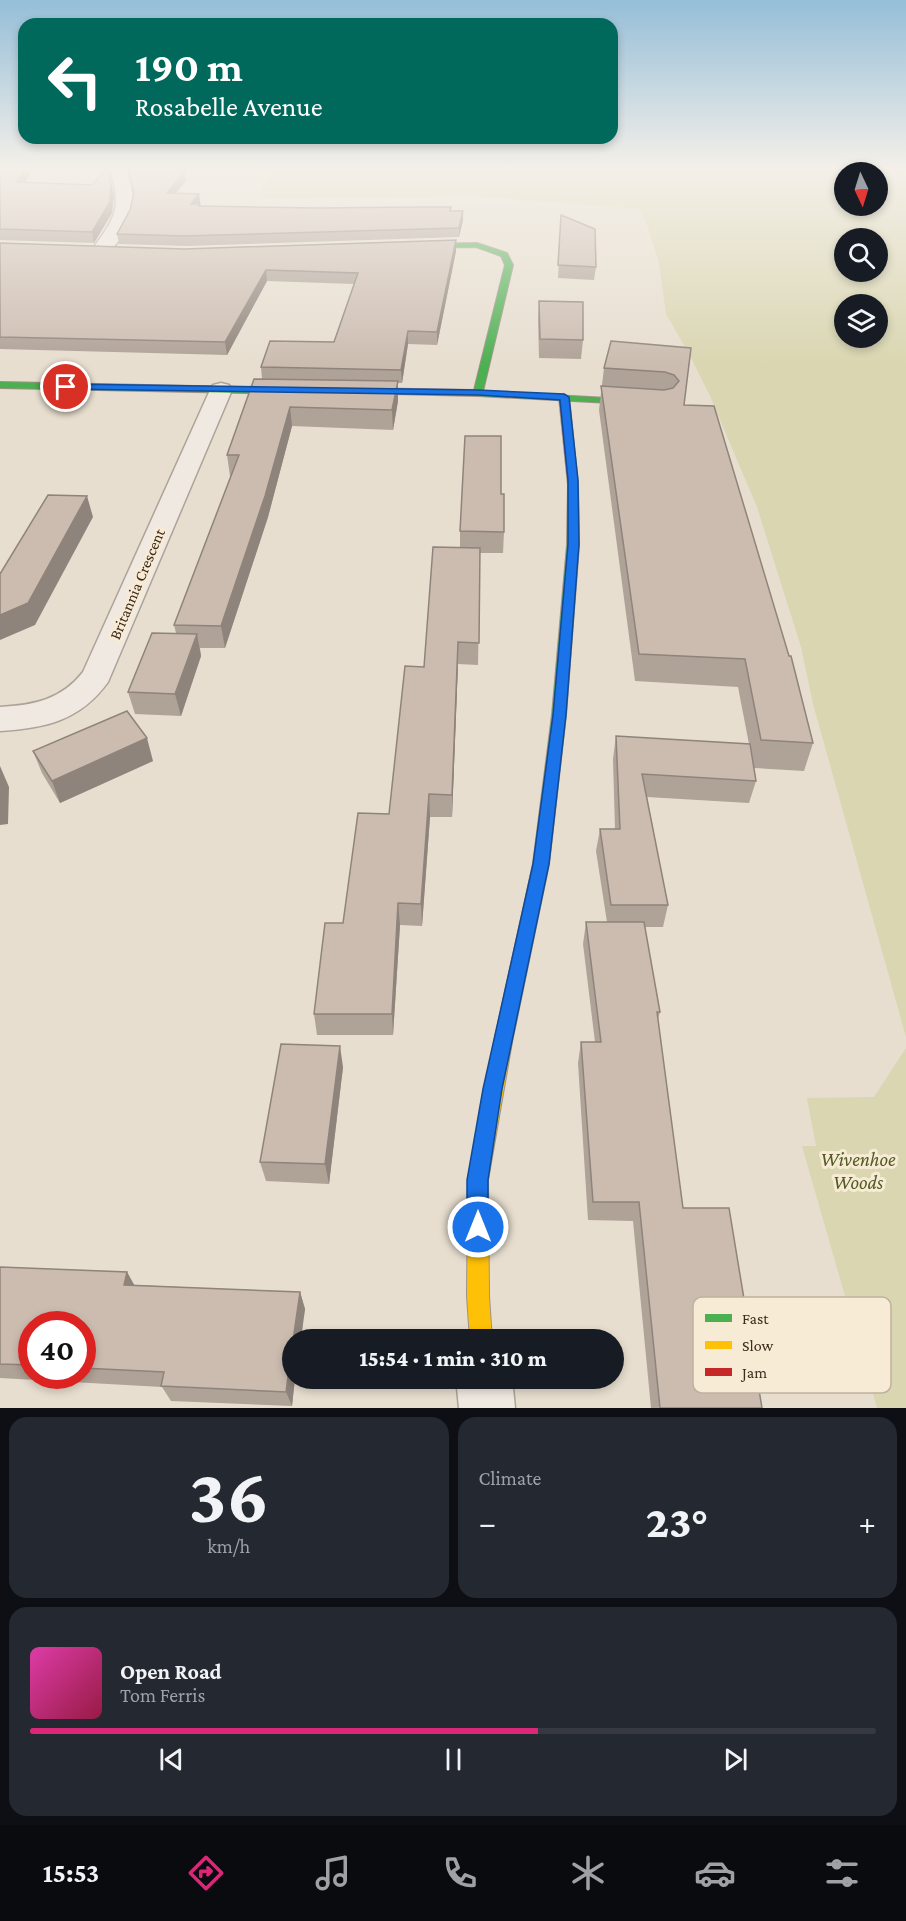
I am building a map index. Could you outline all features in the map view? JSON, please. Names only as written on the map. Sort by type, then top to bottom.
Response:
[{"type":"street","points":[[94,251],[110,235]]},
{"type":"street","points":[[396,247],[477,245],[504,255],[509,265],[478,393]]},
{"type":"street","points":[[94,251],[121,252]]},
{"type":"street","points":[[0,385],[303,391]]},
{"type":"street","name":"Britannia Crescent","points":[[0,719],[24,718],[71,704],[87,691],[98,675],[221,390]]},
{"type":"street","points":[[338,391],[478,393],[661,405]]},
{"type":"street","points":[[480,1329],[478,1180],[493,1089],[541,864],[560,715],[573,544],[573,480],[564,397]]},
{"type":"street","points":[[485,1389],[487,1408]]},
{"type":"green space","points":[[650,235],[834,235],[834,282],[888,282],[888,235],[906,235],[906,1037],[813,704],[801,647],[757,507],[710,396],[666,314],[659,263]]},
{"type":"green space","name":"Wivenhoe Woods","points":[[906,1048],[906,1408],[877,1408],[873,1393],[891,1393],[891,1297],[845,1297],[802,1146],[816,1146],[807,1098],[874,1097]]},
{"type":"building","points":[[141,235],[228,235],[184,236]]},
{"type":"building","points":[[560,235],[595,235],[596,267],[558,265]]},
{"type":"building","points":[[456,240],[437,332],[408,331],[401,370],[261,367],[270,341],[334,342],[358,273],[266,270],[225,342],[0,337],[0,243],[184,249]]},
{"type":"building","points":[[539,301],[583,302],[583,340],[540,339]]},
{"type":"building","points":[[611,341],[691,348],[684,405],[714,406],[789,656],[791,656],[813,743],[761,740],[745,659],[639,654],[601,386],[664,390],[673,388],[679,381],[674,375],[665,372],[604,368]]},
{"type":"building","points":[[254,379],[398,381],[392,410],[290,407],[265,496],[221,626],[174,625],[239,455],[227,455]]},
{"type":"building","points":[[465,436],[501,436],[501,494],[504,494],[504,532],[460,531]]},
{"type":"building","points":[[48,495],[87,496],[28,603],[0,615],[0,574]]},
{"type":"building","points":[[433,547],[480,548],[479,643],[458,642],[452,795],[429,794],[421,904],[398,903],[392,1014],[314,1014],[325,923],[343,923],[358,813],[389,814],[405,666],[424,667]]},
{"type":"building","points":[[152,633],[197,634],[175,694],[128,692]]},
{"type":"building","points":[[127,711],[147,738],[52,781],[33,751]]},
{"type":"building","points":[[616,736],[750,744],[756,781],[642,774],[668,905],[611,905],[600,829],[620,829]]},
{"type":"building","points":[[586,922],[644,922],[660,1012],[657,1012],[683,1208],[729,1208],[744,1297],[693,1297],[693,1393],[760,1393],[762,1408],[660,1408],[639,1202],[593,1202],[581,1042],[601,1042]]},
{"type":"building","points":[[281,1044],[340,1046],[325,1164],[260,1162]]},
{"type":"building","points":[[0,1267],[127,1272],[124,1285],[300,1292],[295,1329],[282,1329],[282,1389],[286,1389],[286,1392],[161,1386],[164,1372],[96,1369],[96,1311],[18,1311],[18,1365],[0,1364]]},
{"type":"traffic: fast","points":[[412,246],[477,245],[504,255],[509,265],[478,393]]},
{"type":"traffic: fast","points":[[0,385],[293,391]]},
{"type":"traffic: fast","points":[[354,391],[478,393],[644,403]]},
{"type":"traffic: fast","points":[[503,1042],[541,864],[559,715],[573,545],[573,485]]},
{"type":"traffic: slow","points":[[480,1329],[478,1180],[503,1042]]},
{"type":"traffic: jam","points":[[564,397],[573,485]]},
{"type":"route","points":[[66,387],[478,393],[564,397],[569,423],[573,480],[573,544],[560,715],[541,864],[493,1089],[478,1180],[478,1227]]}]
